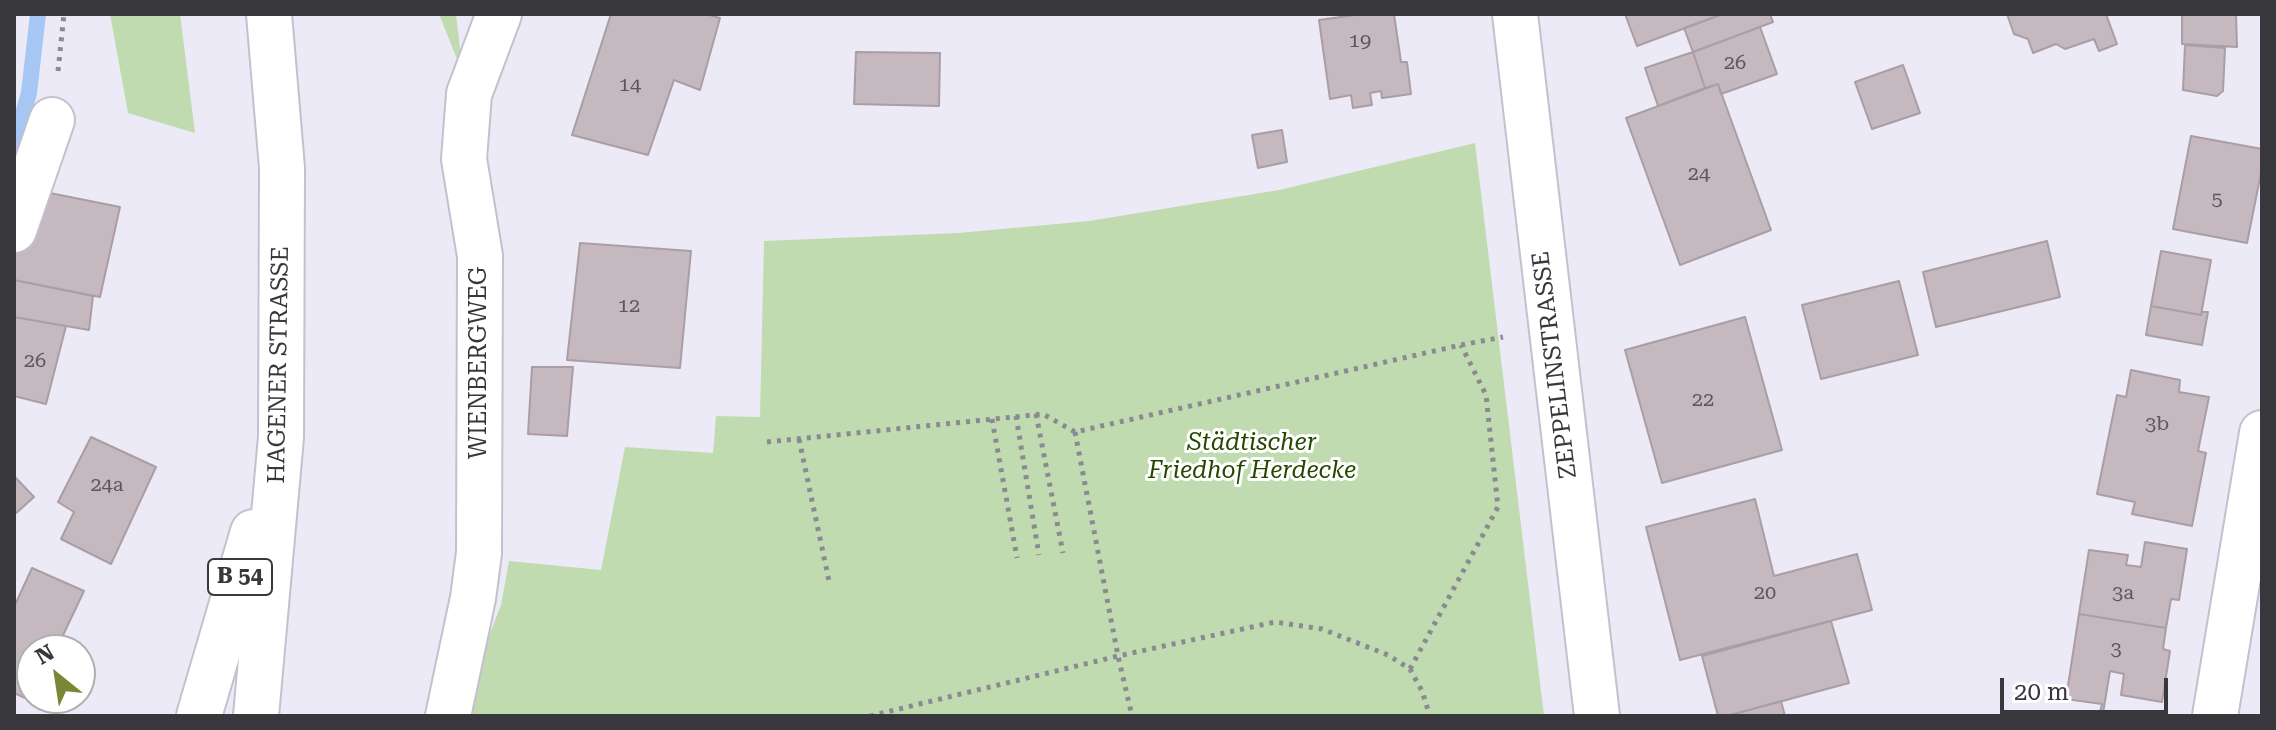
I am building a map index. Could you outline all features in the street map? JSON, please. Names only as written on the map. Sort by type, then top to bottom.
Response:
[{"type":"street","name":"HAGENER STRASSE","points":[[256,716],[281,437],[282,168],[269,14]]},
{"type":"street","name":"WIENBERGWEG","points":[[448,716],[473,598],[479,553],[480,256],[464,159],[469,94],[499,14]]},
{"type":"street","name":"ZEPPELINSTRASSE","points":[[1515,14],[1597,716]]},
{"type":"street","points":[[14,230],[52,120]]},
{"type":"street","points":[[2215,716],[2262,433]]},
{"type":"street","name":"B 54","points":[[199,716],[281,437]]},
{"type":"path","points":[[767,442],[1036,414],[1043,414],[1075,432],[1461,345],[1551,328]]},
{"type":"path","points":[[1410,669],[1498,507],[1486,395],[1461,345]]},
{"type":"path","points":[[1036,414],[1063,553]]},
{"type":"path","points":[[1016,416],[1039,555]]},
{"type":"path","points":[[992,419],[1017,558]]},
{"type":"path","points":[[1075,432],[1132,716]]},
{"type":"path","points":[[799,439],[829,581]]},
{"type":"path","points":[[870,716],[1275,622],[1322,629],[1388,655],[1410,669],[1422,691],[1430,716]]},
{"type":"green space","points":[[110,14],[180,14],[195,133],[128,113]]},
{"type":"green space","points":[[439,14],[456,14],[463,74]]},
{"type":"green space","name":"Städtischer Friedhof Herdecke","points":[[1475,143],[1544,716],[466,716],[473,677],[501,605],[509,561],[601,570],[625,447],[713,453],[716,416],[760,417],[764,241],[958,233],[1089,221],[1279,190]]},
{"type":"building","points":[[611,14],[706,14],[720,18],[700,90],[674,80],[648,155],[572,135]]},
{"type":"building","points":[[1362,14],[1394,14],[1401,62],[1407,62],[1411,94],[1382,98],[1381,91],[1370,93],[1372,105],[1353,108],[1351,95],[1330,99],[1319,20]]},
{"type":"building","points":[[1625,14],[1723,14],[1637,46]]},
{"type":"building","points":[[1723,14],[1770,14],[1773,22],[1693,52],[1684,28]]},
{"type":"building","points":[[2007,14],[2106,14],[2117,44],[2099,51],[2094,39],[2065,49],[2056,44],[2033,53],[2028,39],[2014,34]]},
{"type":"building","points":[[2182,14],[2236,14],[2237,47],[2182,44]]},
{"type":"building","points":[[1760,27],[1777,74],[1721,94],[1718,84],[1705,88],[1693,52]]},
{"type":"building","points":[[2185,45],[2225,48],[2223,91],[2217,96],[2183,90]]},
{"type":"building","points":[[856,52],[940,53],[939,106],[854,104]]},
{"type":"building","points":[[1693,52],[1705,88],[1658,106],[1645,68]]},
{"type":"building","points":[[1903,65],[1920,113],[1872,129],[1855,82]]},
{"type":"building","points":[[1718,84],[1771,230],[1680,265],[1626,118]]},
{"type":"building","points":[[1282,130],[1287,162],[1258,168],[1252,135]]},
{"type":"building","points":[[2191,136],[2262,149],[2262,168],[2247,243],[2173,229]]},
{"type":"building","points":[[35,190],[120,207],[100,297],[14,280],[14,254]]},
{"type":"building","points":[[2047,241],[2060,297],[1936,327],[1923,272]]},
{"type":"building","points":[[580,243],[691,251],[680,368],[567,360]]},
{"type":"building","points":[[2161,251],[2211,260],[2201,315],[2151,306]]},
{"type":"building","points":[[14,280],[93,296],[89,330],[14,317]]},
{"type":"building","points":[[1899,281],[1918,355],[1821,379],[1802,305]]},
{"type":"building","points":[[2151,306],[2201,315],[2208,312],[2202,345],[2146,335]]},
{"type":"building","points":[[14,317],[66,326],[46,404],[14,396]]},
{"type":"building","points":[[1745,317],[1782,450],[1662,483],[1625,350]]},
{"type":"building","points":[[532,367],[573,367],[567,436],[528,434]]},
{"type":"building","points":[[2131,370],[2180,380],[2179,392],[2209,397],[2198,451],[2206,453],[2192,526],[2132,514],[2135,502],[2097,494],[2117,395],[2126,397]]},
{"type":"building","points":[[91,437],[156,467],[111,564],[61,539],[74,512],[58,502]]},
{"type":"building","points":[[14,476],[34,497],[14,515]]},
{"type":"building","points":[[1755,499],[1774,576],[1857,554],[1872,610],[1680,660],[1646,527]]},
{"type":"building","points":[[2145,542],[2187,549],[2179,600],[2171,599],[2166,628],[2079,614],[2089,550],[2128,555],[2126,565],[2141,567]]},
{"type":"building","points":[[32,568],[84,591],[64,634],[16,634],[16,694],[14,693],[14,607]]},
{"type":"building","points":[[2079,614],[2166,628],[2163,649],[2170,651],[2162,702],[2121,695],[2124,674],[2110,671],[2103,713],[2100,712],[2102,704],[2066,699]]},
{"type":"building","points":[[1831,621],[1849,683],[1718,716],[1702,656]]},
{"type":"building","points":[[1781,701],[1785,716],[1727,716]]},
{"type":"waterway","points":[[14,146],[29,93],[38,14]]}]
